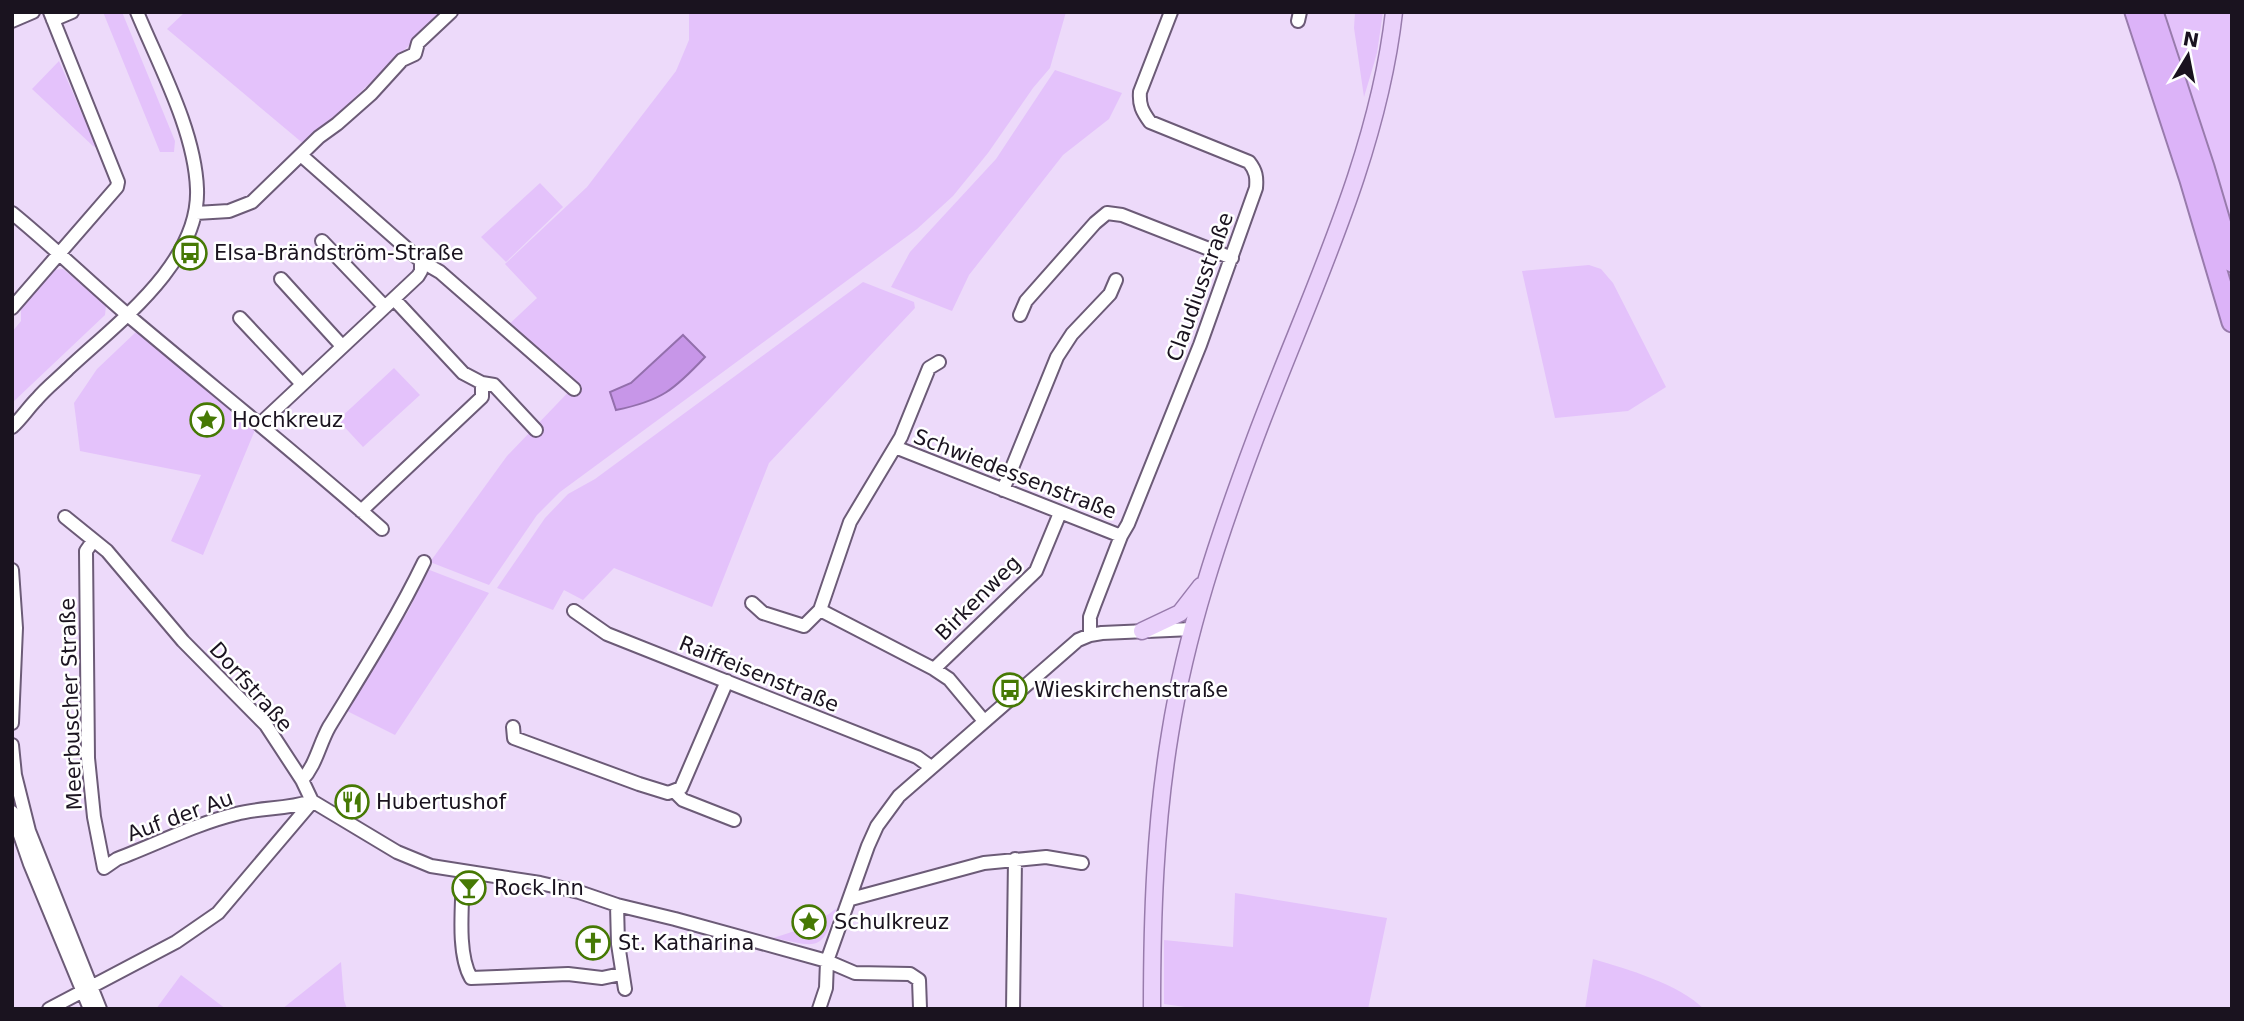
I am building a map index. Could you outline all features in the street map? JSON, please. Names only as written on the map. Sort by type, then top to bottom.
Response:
[{"type":"highway","points":[[2135,12],[2190,180],[2232,322]]},
{"type":"highway","points":[[2153,12],[2232,262]]},
{"type":"main road","points":[[1152,1009],[1153,887],[1161,797],[1170,733],[1192,629],[1256,436],[1357,174],[1379,98],[1394,12]]},
{"type":"main road","points":[[1142,631],[1180,613],[1207,578]]},
{"type":"street","points":[[12,21],[33,12]]},
{"type":"street","points":[[12,308],[117,187],[118,182],[52,16],[72,12]]},
{"type":"street","points":[[12,427],[38,398],[170,269],[186,242],[195,213],[196,177],[186,135],[137,12]]},
{"type":"street","points":[[195,213],[229,211],[251,202],[319,137],[365,100],[402,60],[415,54],[418,43],[451,12]]},
{"type":"street","name":"Claudiusstraße","points":[[1090,635],[1090,617],[1232,258],[1256,188],[1255,169],[1249,162],[1150,121],[1139,103],[1140,92],[1171,12]]},
{"type":"street","points":[[302,156],[421,261],[440,272],[574,389]]},
{"type":"street","points":[[12,213],[126,314],[382,529]]},
{"type":"street","points":[[1020,315],[1026,301],[1095,223],[1107,214],[1122,215],[1232,258]]},
{"type":"street","points":[[322,241],[463,373],[482,383],[494,385],[536,430]]},
{"type":"street","points":[[260,424],[418,276],[421,261]]},
{"type":"street","points":[[281,279],[342,346]]},
{"type":"street","points":[[1003,490],[1057,357],[1072,334],[1110,294],[1115,280]]},
{"type":"street","points":[[240,318],[302,384]]},
{"type":"street","points":[[752,603],[762,613],[804,626],[820,610],[850,522],[895,447],[929,368],[939,362]]},
{"type":"street","points":[[361,511],[482,397],[482,383]]},
{"type":"street","points":[[12,416],[38,398]]},
{"type":"street","name":"Schwiedessenstraße","points":[[895,447],[1121,536]]},
{"type":"street","name":"Birkenweg","points":[[934,669],[1036,571],[1060,513]]},
{"type":"street","name":"Dorfstraße","points":[[65,517],[107,551],[183,641],[266,725],[302,780],[312,801]]},
{"type":"street","name":"Meerbuscher Straße","points":[[93,541],[86,551],[88,758],[94,817],[104,868]]},
{"type":"street","points":[[302,780],[310,772],[327,731],[399,614],[424,562]]},
{"type":"street","points":[[12,570],[16,628],[12,723]]},
{"type":"street","points":[[820,610],[949,679],[984,721]]},
{"type":"street","name":"Raiffeisenstraße","points":[[574,611],[607,634],[917,757],[931,767]]},
{"type":"street","points":[[819,1009],[826,988],[827,961],[877,826],[899,796],[1069,647],[1090,635],[1192,629]]},
{"type":"street","points":[[513,727],[514,738],[639,784],[668,793],[675,792],[681,788],[727,681]]},
{"type":"street","points":[[12,745],[15,775],[29,831],[87,989],[90,1009]]},
{"type":"street","points":[[675,792],[683,800],[734,820]]},
{"type":"street","points":[[49,1009],[176,942],[218,913],[312,801],[397,852],[431,866],[540,883],[579,892],[617,905],[827,961],[855,973],[914,975],[919,980],[920,1008]]},
{"type":"street","name":"Auf der Au","points":[[104,868],[117,859],[210,821],[239,813],[292,808],[312,801]]},
{"type":"street","points":[[12,812],[30,864],[87,989],[100,1009]]},
{"type":"street","points":[[851,899],[973,866],[1015,859],[1046,857],[1082,863]]},
{"type":"street","points":[[1013,1009],[1015,859]]},
{"type":"street","points":[[463,871],[464,953],[466,969],[471,978],[568,974],[602,978],[621,974]]},
{"type":"street","points":[[617,905],[621,974],[625,989]]},
{"type":"shaded area","points":[[103,12],[122,12],[175,141],[174,152],[160,152]]},
{"type":"shaded area","points":[[185,12],[444,12],[305,145],[167,29]]},
{"type":"shaded area","points":[[689,12],[1066,12],[1050,68],[953,196],[917,229],[560,492],[537,515],[489,585],[430,562],[507,456],[578,382],[571,382],[506,327],[537,298],[505,264],[587,187],[676,71],[689,40]],"holes":[[[631,383],[616,410],[611,392]]]},
{"type":"shaded area","points":[[1355,12],[1383,12],[1377,53],[1364,97],[1354,28]]},
{"type":"shaded area","points":[[2164,12],[2232,12],[2232,222]]},
{"type":"shaded area","points":[[59,61],[97,148],[32,89]]},
{"type":"shaded area","points":[[1055,70],[1122,93],[1109,119],[1063,155],[969,275],[952,311],[891,287],[910,252],[996,159]]},
{"type":"shaded area","points":[[540,183],[563,207],[506,262],[481,237]]},
{"type":"shaded area","points":[[1589,265],[1601,269],[1613,283],[1666,387],[1628,411],[1555,418],[1522,271]]},
{"type":"shaded area","points":[[63,269],[103,302],[106,306],[105,315],[12,403],[12,332],[21,321],[21,308],[53,270]]},
{"type":"shaded area","points":[[863,282],[914,302],[915,308],[769,463],[712,607],[614,568],[583,600],[564,590],[553,610],[497,588],[545,518],[568,494],[595,479]]},
{"type":"shaded area","points":[[137,331],[255,430],[203,555],[171,541],[201,475],[80,451],[74,403],[97,369]]},
{"type":"shaded area","points":[[683,335],[705,357],[675,386],[656,398],[616,410],[610,392],[631,383]]},
{"type":"shaded area","points":[[394,368],[420,395],[363,447],[338,420]]},
{"type":"shaded area","points":[[427,569],[489,593],[395,735],[345,710],[409,610]]},
{"type":"shaded area","points":[[1235,893],[1387,918],[1368,1009],[1199,1009],[1164,1004],[1164,940],[1233,947]]},
{"type":"shaded area","points":[[837,908],[826,933],[816,943],[773,938],[806,926]]},
{"type":"shaded area","points":[[1593,959],[1667,985],[1704,1009],[1585,1009]]},
{"type":"shaded area","points":[[341,962],[347,1009],[282,1009]]},
{"type":"shaded area","points":[[181,975],[226,1009],[156,1009]]},
{"type":"place","name":"Elsa-Brändström-Straße","points":[[190,253]]},
{"type":"place","name":"Hochkreuz","points":[[207,420]]},
{"type":"place","name":"Wieskirchenstraße","points":[[1010,690]]},
{"type":"place","name":"Hubertushof","points":[[352,802]]},
{"type":"place","name":"Rock Inn","points":[[469,888]]},
{"type":"place","name":"Schulkreuz","points":[[809,922]]},
{"type":"place","name":"St. Katharina","points":[[593,943]]}]
